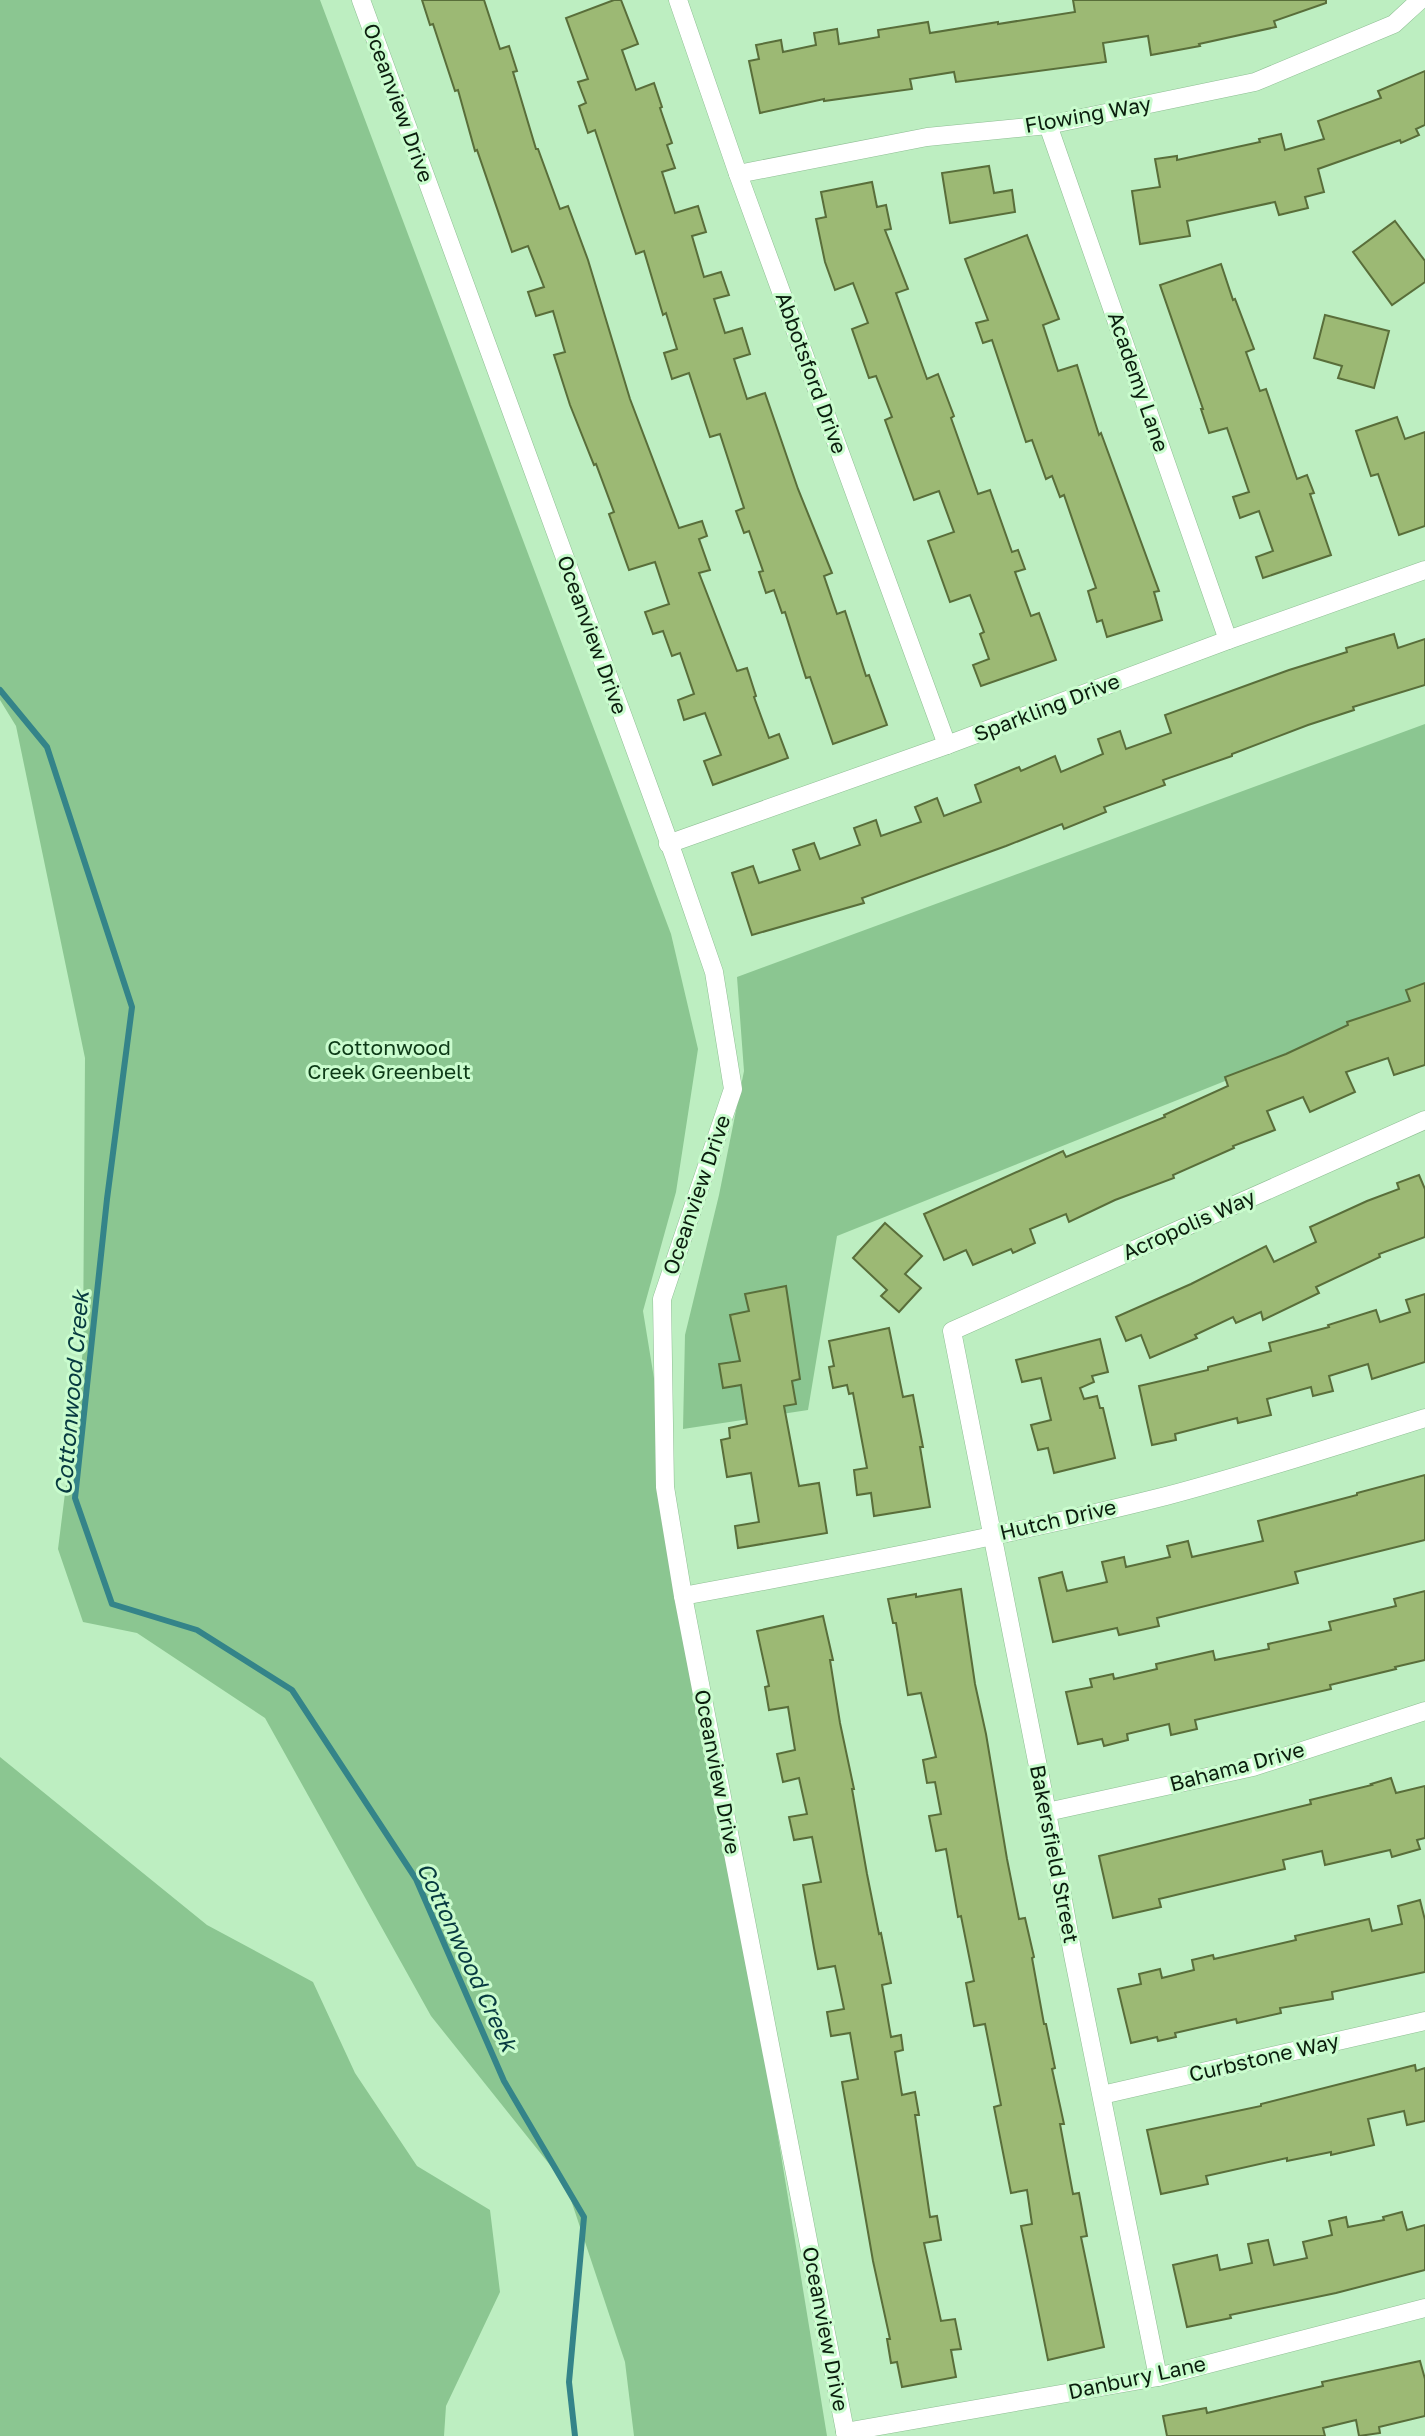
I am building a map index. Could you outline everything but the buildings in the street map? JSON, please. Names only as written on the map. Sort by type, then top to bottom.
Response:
[{"type":"street","name":"Oceanview Drive","points":[[361,0],[713,972],[733,1089],[662,1299],[665,1487],[683,1596],[846,2434]]},
{"type":"street","name":"Abbotsford Drive","points":[[678,0],[738,174],[947,746]]},
{"type":"street","name":"Flowing Way","points":[[738,174],[927,137],[1048,125],[1255,82],[1394,24],[1420,0]]},
{"type":"street","name":"Academy Lane","points":[[1048,125],[1228,640]]},
{"type":"street","name":"Sparkling Drive","points":[[668,844],[947,746],[1228,640],[1425,570]]},
{"type":"street","name":"Acropolis Way","points":[[952,1331],[1425,1120]]},
{"type":"street","name":"Bakersfield Street","points":[[952,1331],[1157,2376]]},
{"type":"street","name":"Hutch Drive","points":[[683,1596],[852,1565],[1166,1496],[1425,1418]]},
{"type":"street","name":"Bahama Drive","points":[[1047,1812],[1253,1767],[1425,1711]]},
{"type":"street","name":"Curbstone Way","points":[[1102,2095],[1425,2021]]},
{"type":"street","name":"Danbury Lane","points":[[846,2434],[1157,2376],[1425,2308]]},
{"type":"green space","name":"Cottonwood Creek Greenbelt","points":[[0,0],[320,0],[671,934],[698,1049],[676,1192],[643,1311],[827,2436],[634,2436],[625,2362],[566,2185],[431,2016],[265,1718],[137,1633],[83,1622],[58,1549],[83,1350],[85,1058],[16,726],[0,700]]},
{"type":"green space","points":[[1425,724],[1425,1001],[837,1236],[808,1410],[683,1429],[685,1335],[719,1195],[744,1071],[737,977]]},
{"type":"green space","points":[[0,1757],[207,1925],[313,1982],[355,2073],[417,2166],[490,2210],[500,2292],[446,2406],[444,2436],[0,2436]]},
{"type":"waterway","name":"Cottonwood Creek","points":[[0,690],[47,747],[132,1007],[107,1199],[75,1498],[112,1604],[197,1630],[292,1690],[416,1879],[504,2081],[584,2217],[569,2382],[575,2436]]}]
